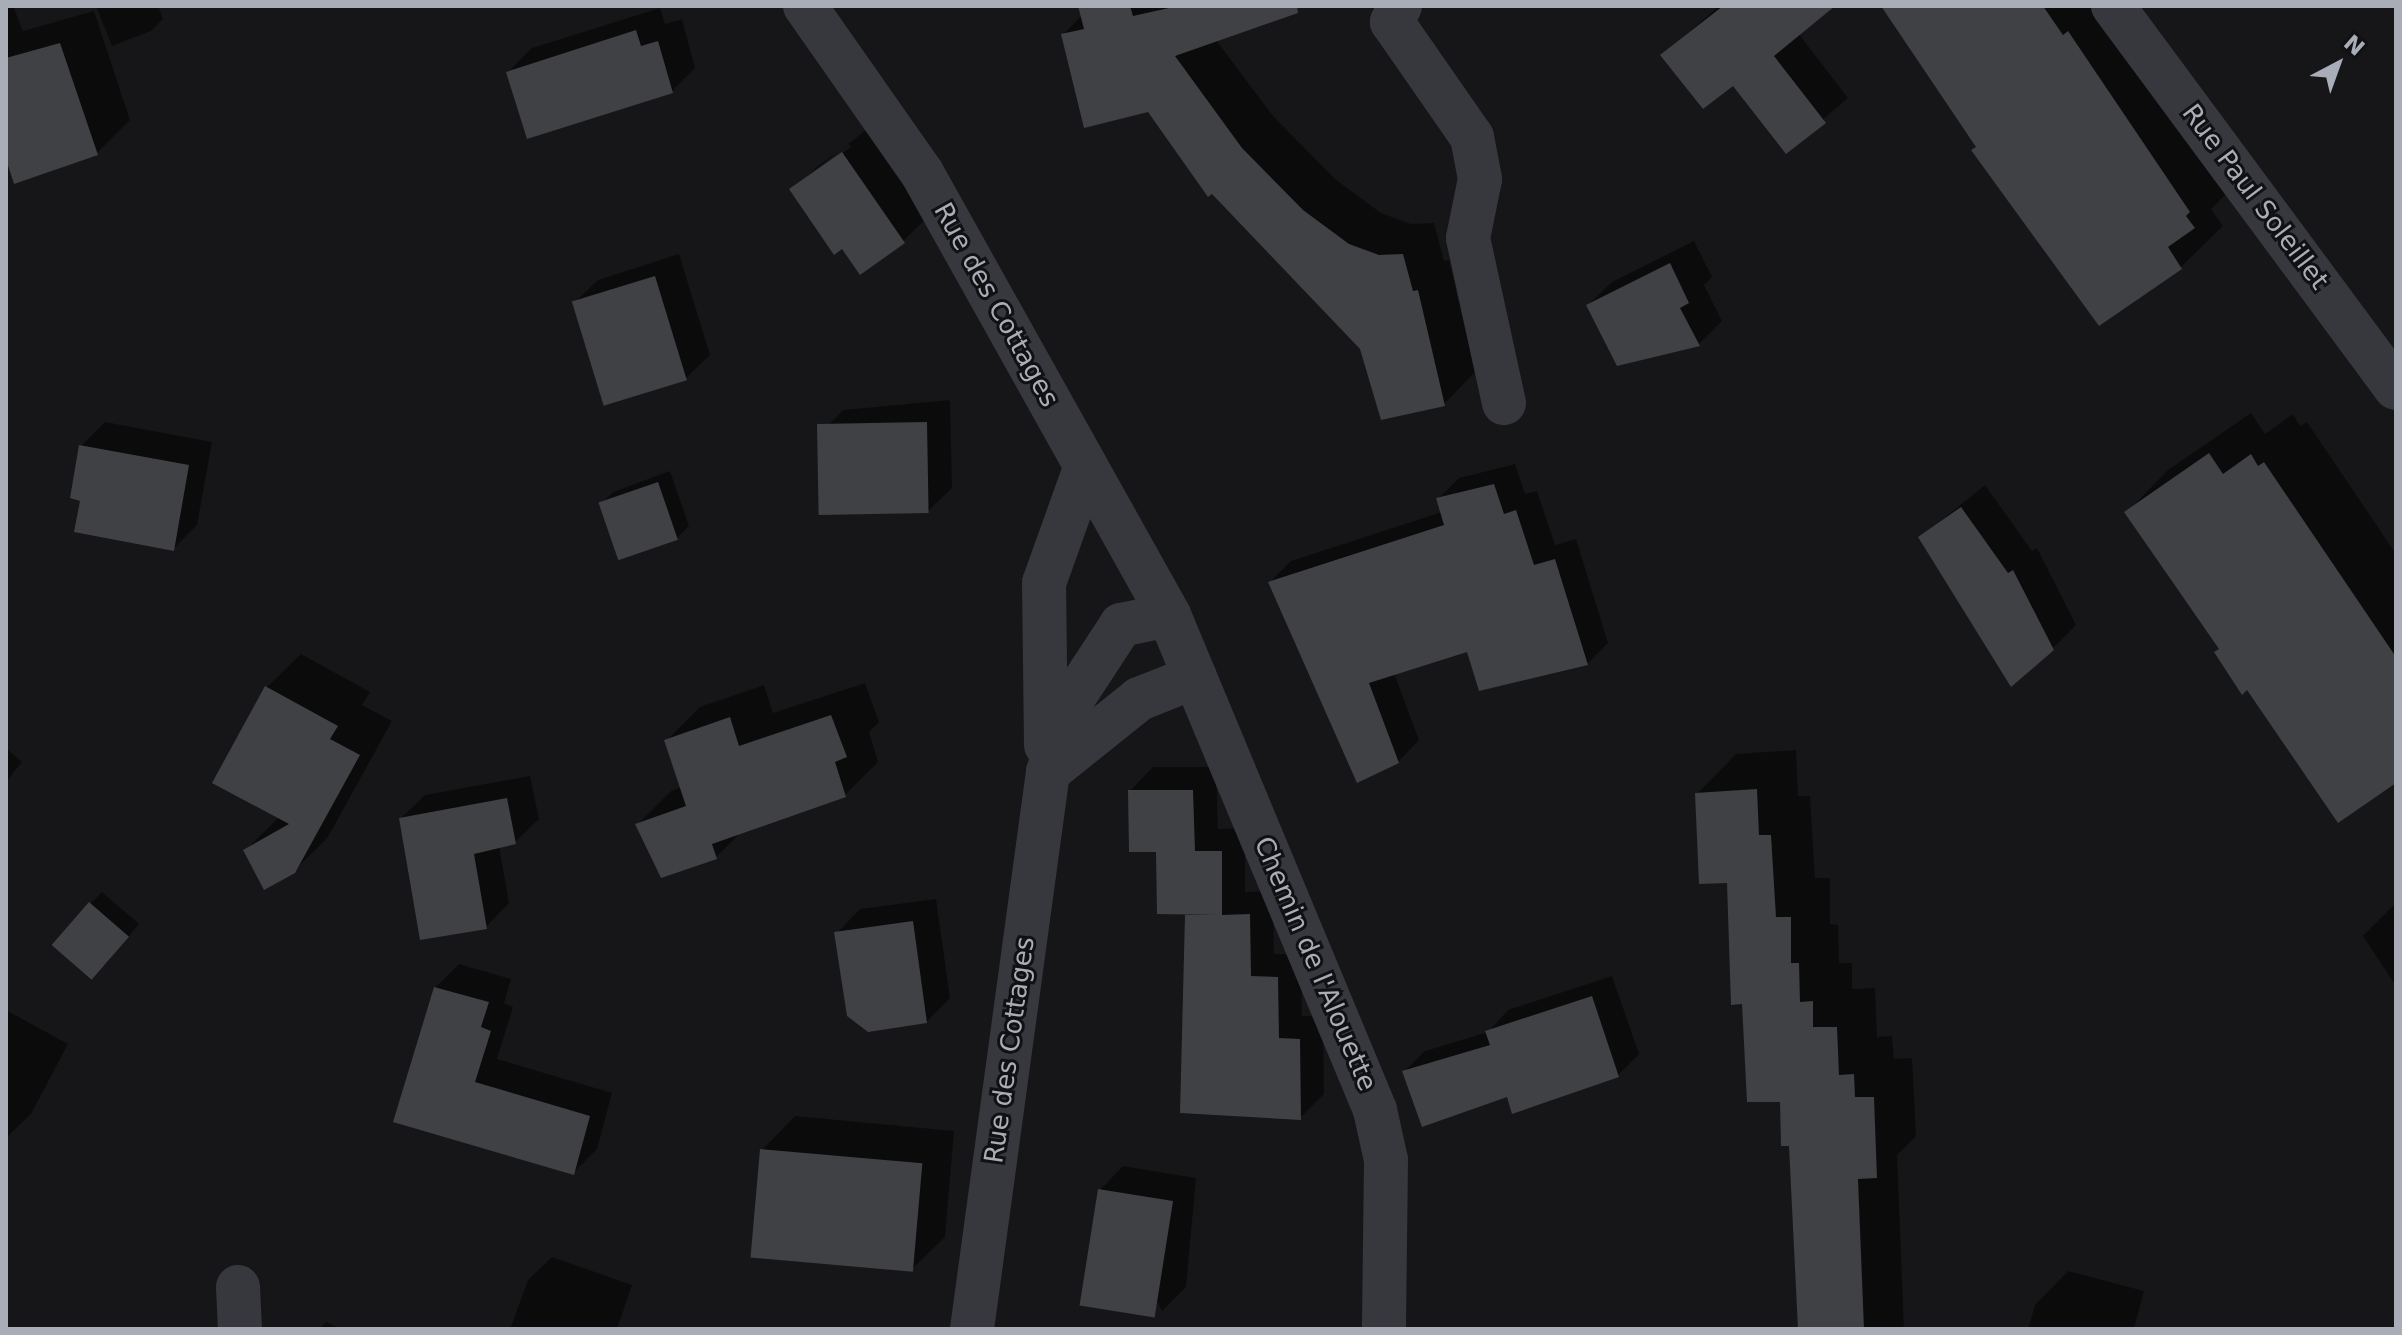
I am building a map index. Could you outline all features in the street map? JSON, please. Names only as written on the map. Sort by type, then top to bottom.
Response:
[{"type":"street","name":"Rue des Cottages","points":[[805,6],[922,173],[1169,615]]},
{"type":"street","points":[[1400,6],[1392,22],[1472,137],[1480,179],[1468,238],[1504,403]]},
{"type":"street","name":"Rue Paul Soleillet","points":[[2113,6],[2396,388]]},
{"type":"street","points":[[1048,772],[1044,583],[1086,466]]},
{"type":"street","points":[[1048,772],[1072,700],[1121,625],[1169,615]]},
{"type":"street","name":"Chemin de l'Alouette","points":[[1169,615],[1375,1110],[1386,1160],[1384,1329]]},
{"type":"street","points":[[1048,772],[1139,699],[1195,677]]},
{"type":"street","name":"Rue des Cottages","points":[[972,1329],[1048,772]]},
{"type":"building","points":[[1078,6],[1130,6],[1133,16],[1178,6],[1297,6],[1298,13],[1175,56],[1242,148],[1303,210],[1349,244],[1379,255],[1403,254],[1413,291],[1418,290],[1445,406],[1381,420],[1360,349],[1212,194],[1208,197],[1148,112],[1084,128],[1061,34],[1084,29]]},
{"type":"building","points":[[1723,6],[1835,6],[1774,56],[1826,123],[1786,154],[1733,86],[1703,109],[1660,55]]},
{"type":"building","points":[[1881,6],[2043,6],[2063,35],[2068,31],[2190,212],[2186,216],[2195,228],[2168,247],[2182,269],[2099,326],[1971,150],[1976,147]]},
{"type":"building","points":[[636,30],[641,46],[658,41],[673,93],[527,139],[506,72]]},
{"type":"building","points":[[60,43],[98,155],[14,184],[6,159],[6,58]]},
{"type":"building","points":[[842,152],[905,243],[860,275],[842,249],[834,255],[789,189]]},
{"type":"building","points":[[1670,263],[1689,303],[1680,308],[1700,346],[1617,366],[1586,305]]},
{"type":"building","points":[[655,276],[687,380],[604,406],[572,301]]},
{"type":"building","points":[[927,422],[929,513],[819,515],[817,424]]},
{"type":"building","points":[[79,445],[189,465],[174,551],[74,532],[80,501],[70,498]]},
{"type":"building","points":[[2209,453],[2223,474],[2251,454],[2258,466],[2264,462],[2396,657],[2396,783],[2338,823],[2247,690],[2242,695],[2214,652],[2219,649],[2124,512]]},
{"type":"building","points":[[658,482],[678,540],[618,560],[598,503]]},
{"type":"building","points":[[1494,484],[1504,514],[1516,510],[1534,565],[1555,559],[1588,665],[1479,691],[1467,652],[1369,683],[1399,763],[1357,783],[1268,582],[1444,525],[1436,498]]},
{"type":"building","points":[[1961,507],[2008,573],[2013,570],[2054,650],[2011,687],[1918,537]]},
{"type":"building","points":[[265,686],[338,726],[330,739],[360,755],[295,873],[264,890],[243,850],[289,824],[212,783]]},
{"type":"building","points":[[831,715],[847,757],[835,762],[846,797],[712,844],[717,859],[661,878],[635,824],[686,806],[664,740],[730,717],[739,746]]},
{"type":"building","points":[[1757,789],[1759,835],[1771,835],[1776,917],[1791,917],[1791,963],[1799,963],[1800,1002],[1813,1001],[1813,1027],[1837,1027],[1839,1075],[1854,1074],[1855,1097],[1874,1097],[1877,1178],[1858,1179],[1864,1329],[1798,1329],[1789,1146],[1781,1146],[1780,1102],[1747,1102],[1742,1004],[1731,1005],[1727,883],[1699,884],[1695,793]]},
{"type":"building","points":[[1128,790],[1193,790],[1195,851],[1222,851],[1222,915],[1250,914],[1251,976],[1278,977],[1279,1038],[1300,1039],[1301,1120],[1180,1113],[1185,915],[1217,915],[1157,914],[1156,852],[1129,852]]},
{"type":"building","points":[[507,798],[516,844],[474,854],[487,929],[420,940],[399,818]]},
{"type":"building","points":[[89,902],[129,937],[92,980],[52,945]]},
{"type":"building","points":[[913,921],[927,1023],[868,1032],[847,1016],[834,932]]},
{"type":"building","points":[[434,987],[489,1002],[481,1027],[491,1031],[475,1082],[590,1116],[574,1175],[393,1122]]},
{"type":"building","points":[[1592,996],[1619,1077],[1512,1114],[1507,1097],[1422,1127],[1402,1071],[1490,1045],[1485,1031]]},
{"type":"building","points":[[760,1149],[922,1163],[913,1272],[751,1258]]},
{"type":"building","points":[[1098,1189],[1173,1201],[1155,1317],[1080,1306]]}]
